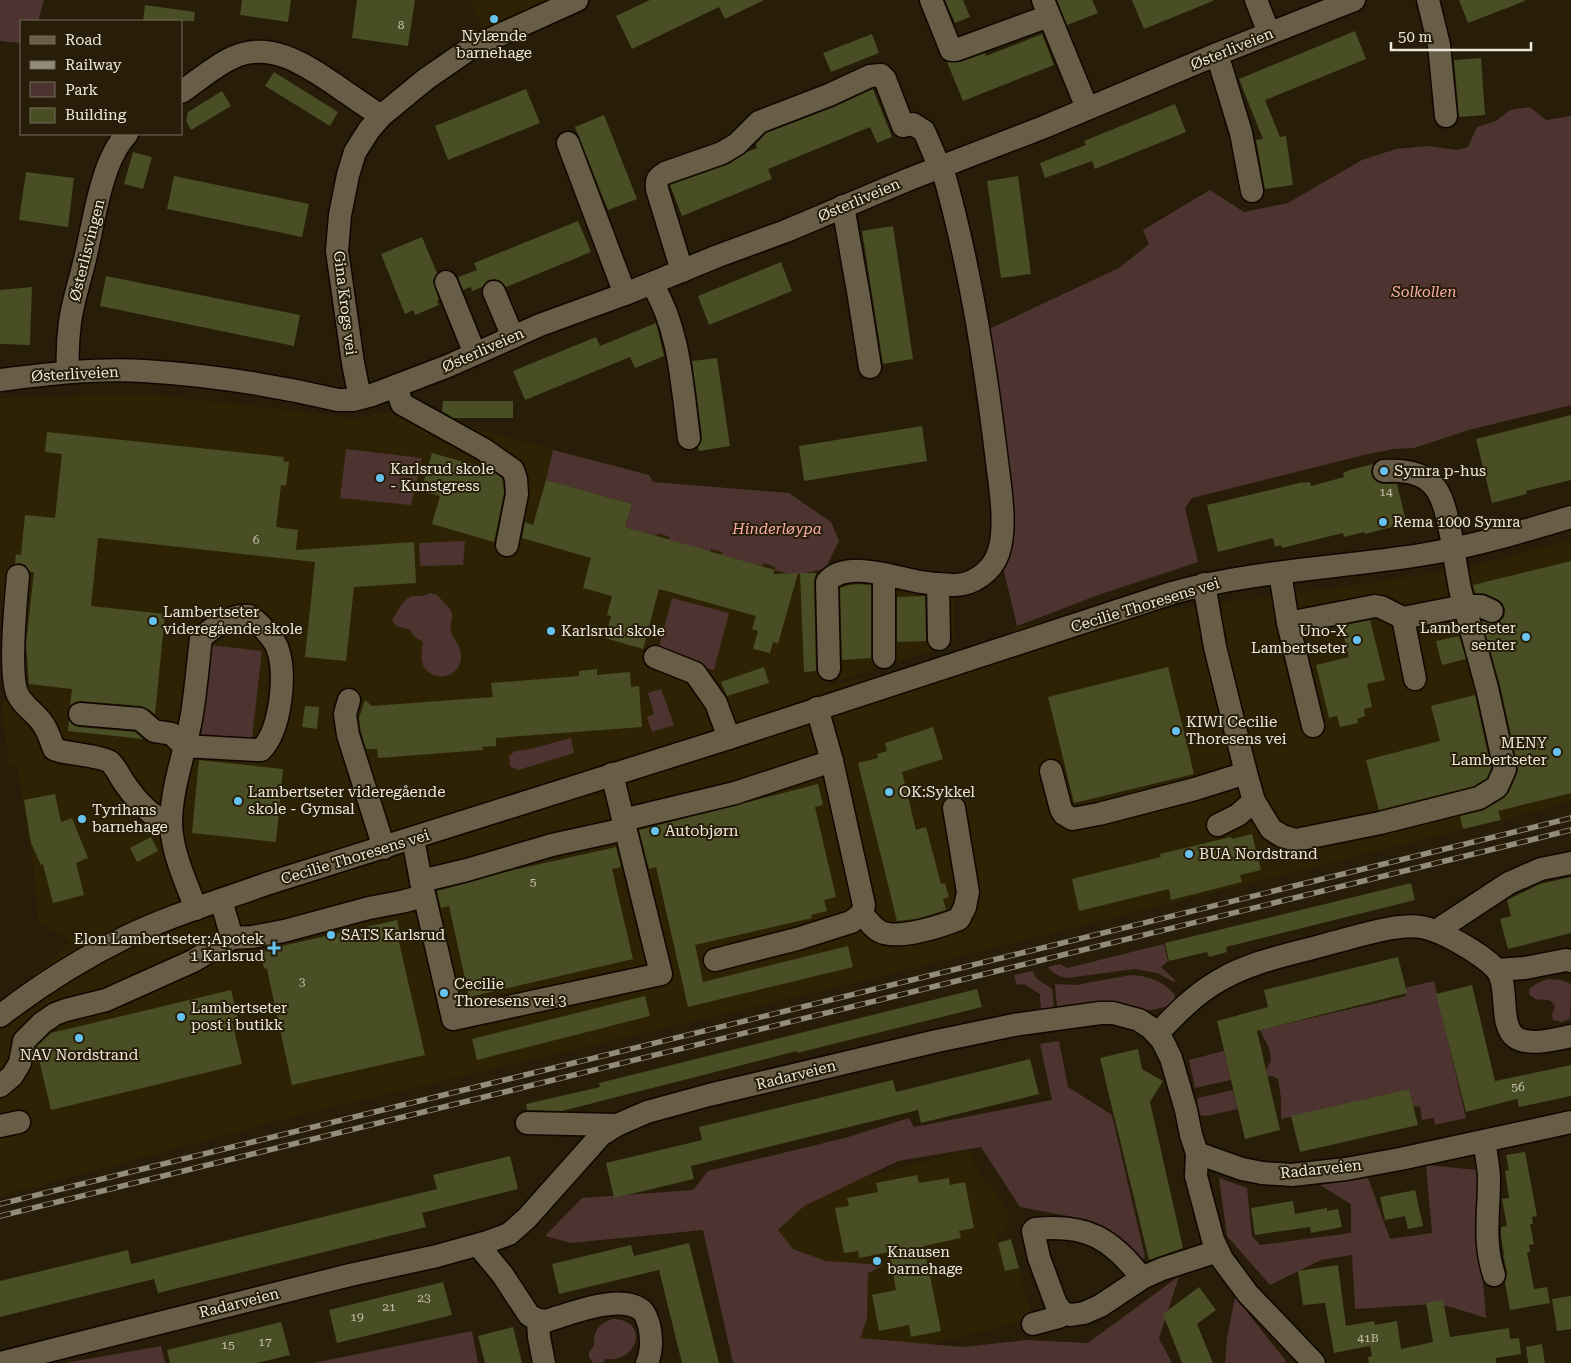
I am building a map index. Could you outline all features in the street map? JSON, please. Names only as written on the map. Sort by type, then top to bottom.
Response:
[{"type":"street","name":"Gina Krogs vei","points":[[360,398],[353,363],[337,251],[340,215],[355,152],[369,130],[381,116],[426,79],[471,48],[577,0]]},
{"type":"street","points":[[931,0],[951,50],[956,50],[1046,8],[1087,108]]},
{"type":"street","points":[[1256,0],[1269,33]]},
{"type":"street","name":"Østerliveien","points":[[0,380],[68,372],[143,370],[250,382],[338,400],[346,401],[360,398],[396,386],[540,325],[652,284],[718,256],[786,231],[907,180],[1044,127],[1269,33],[1331,4],[1354,0]]},
{"type":"street","points":[[1428,0],[1440,45],[1446,116]]},
{"type":"street","points":[[182,91],[232,58],[246,52],[259,51],[275,53],[307,66],[381,116]]},
{"type":"street","points":[[1215,55],[1221,67],[1241,133],[1252,191]]},
{"type":"street","points":[[682,271],[657,189],[656,181],[658,177],[722,153],[737,144],[759,122],[870,76],[881,75],[885,79],[902,126],[913,124],[924,131],[941,168],[962,240],[973,296],[990,403],[1001,493],[1002,540],[999,553],[993,564],[985,573],[966,583],[956,585],[938,584],[857,571],[841,572],[832,576],[827,582],[829,669]]},
{"type":"street","name":"Østerlisvingen","points":[[68,372],[68,348],[72,309],[111,158],[120,141],[126,135]]},
{"type":"street","points":[[568,143],[625,294]]},
{"type":"street","points":[[843,206],[860,297],[870,367]]},
{"type":"street","points":[[446,282],[475,354]]},
{"type":"street","points":[[652,284],[668,316],[682,383],[689,438]]},
{"type":"street","points":[[494,292],[513,337]]},
{"type":"street","points":[[396,386],[402,404],[483,449],[513,470],[517,494],[507,545]]},
{"type":"street","points":[[1204,584],[1214,647],[1246,773],[1254,800],[1271,829],[1282,836],[1296,840],[1380,823],[1479,798],[1497,787],[1505,769],[1487,688],[1479,608],[1444,508],[1436,486],[1428,479],[1415,472],[1401,470],[1384,471]]},
{"type":"street","name":"Cecilie Thoresens vei","points":[[0,1016],[45,982],[81,960],[128,936],[221,900],[1204,584],[1371,562],[1457,548],[1571,517]]},
{"type":"street","points":[[1280,573],[1288,623],[1313,726]]},
{"type":"street","points":[[884,575],[884,657]]},
{"type":"street","points":[[18,576],[15,602],[14,657],[17,693],[22,702],[43,725],[54,749],[111,762],[130,791],[144,807],[158,819],[172,824]]},
{"type":"street","points":[[938,584],[939,639]]},
{"type":"street","points":[[1288,623],[1375,606],[1403,618],[1479,608]]},
{"type":"street","points":[[80,714],[140,719],[154,731],[172,734],[184,746],[262,750],[269,740],[280,709],[282,694],[277,646],[259,624],[249,616],[235,616],[209,631],[201,638],[192,715],[184,746],[172,806],[174,844],[196,909]]},
{"type":"street","points":[[1403,618],[1414,679]]},
{"type":"street","points":[[655,658],[695,672],[716,703],[729,738]]},
{"type":"street","points":[[349,700],[345,714],[348,736],[384,848]]},
{"type":"street","points":[[715,960],[797,940],[851,922],[862,914],[864,905],[832,761],[818,708]]},
{"type":"street","points":[[0,1086],[12,1076],[20,1064],[24,1041],[54,1014],[106,1000],[193,961],[232,938],[252,937],[284,931],[370,908],[401,902],[423,888],[467,870],[735,793],[832,761]]},
{"type":"street","points":[[1051,771],[1061,809],[1064,814],[1072,819],[1195,789],[1246,773]]},
{"type":"street","points":[[413,839],[453,1019],[661,974],[612,774]]},
{"type":"street","points":[[1218,826],[1238,815],[1254,800]]},
{"type":"street","points":[[862,914],[878,930],[885,934],[900,934],[960,919],[968,892],[954,808]]},
{"type":"street","points":[[1436,931],[1508,883],[1541,869],[1571,864]]},
{"type":"street","points":[[221,900],[232,938]]},
{"type":"street","points":[[1157,1034],[1184,1005],[1233,972],[1252,965],[1363,935],[1401,927],[1420,926],[1436,931],[1471,949],[1497,970],[1501,979],[1504,1007],[1514,1036],[1519,1039],[1538,1042],[1571,1036]]},
{"type":"street","points":[[1497,970],[1525,968],[1566,960],[1571,961]]},
{"type":"street","name":"Radarveien","points":[[0,1363],[478,1245],[509,1234],[527,1218],[601,1135],[617,1125],[647,1112],[709,1095],[937,1041],[1014,1025],[1079,1015],[1113,1013],[1139,1020],[1157,1034],[1171,1058],[1186,1110],[1190,1135],[1197,1153],[1262,1173],[1292,1175],[1346,1169],[1571,1122]]},
{"type":"street","points":[[527,1123],[617,1125]]},
{"type":"street","points":[[1484,1141],[1489,1179],[1486,1234],[1494,1274]]},
{"type":"street","points":[[1197,1153],[1196,1176],[1213,1240],[1222,1258],[1248,1294],[1314,1363]]},
{"type":"street","points":[[1142,1278],[1116,1249],[1104,1239],[1090,1233],[1056,1228],[1035,1229],[1033,1235],[1039,1258],[1056,1304],[1063,1312],[1071,1315],[1084,1313],[1100,1306],[1142,1278],[1162,1268],[1218,1250]]},
{"type":"street","points":[[478,1245],[502,1274],[529,1315],[538,1320],[546,1321],[609,1303],[621,1303],[640,1308],[646,1317],[651,1336],[650,1356],[647,1363]]},
{"type":"street","points":[[1033,1324],[1058,1317],[1063,1312]]},
{"type":"street","points":[[538,1320],[544,1363]]},
{"type":"shaded area","name":"Nylænde barnehage","points":[[469,0],[556,0],[484,29]]},
{"type":"shaded area","points":[[147,394],[353,419],[418,406],[448,421],[649,475],[653,482],[789,493],[831,522],[839,541],[826,569],[954,581],[955,643],[816,688],[916,667],[1001,641],[1017,626],[1179,608],[1349,586],[1460,569],[1571,540],[1571,802],[867,980],[304,1114],[0,1196],[0,1006],[71,941],[38,922],[33,865],[17,767],[9,766],[1,702],[12,700],[0,585],[0,398]]},
{"type":"shaded area","name":"Knausen barnehage","points":[[970,1149],[975,1166],[1010,1213],[1007,1228],[996,1237],[997,1242],[1011,1239],[1032,1319],[907,1350],[878,1363],[724,1214]]},
{"type":"green space","points":[[0,0],[44,0],[38,20],[20,20],[20,43],[0,41]]},
{"type":"green space","name":"Solkollen","points":[[1530,107],[1546,120],[1571,116],[1571,405],[1469,430],[1414,448],[1393,449],[1364,455],[1192,498],[1185,508],[1198,562],[1101,594],[1017,626],[1002,563],[989,329],[1119,268],[1149,244],[1143,230],[1210,190],[1244,212],[1288,203],[1362,160],[1396,149],[1428,146],[1457,150],[1468,147],[1477,127],[1496,121],[1510,110]]},
{"type":"green space","name":"Karlsrud skole - Kunstgress","points":[[346,449],[422,458],[411,505],[340,498]]},
{"type":"green space","name":"Hinderløypa","points":[[553,450],[649,475],[653,482],[789,493],[831,522],[839,541],[825,569],[795,576],[775,570],[775,567],[764,563],[762,566],[722,555],[722,552],[711,549],[710,552],[669,540],[670,537],[658,533],[657,536],[625,527],[632,504],[546,480]]},
{"type":"green space","points":[[465,541],[463,565],[420,566],[419,543]]},
{"type":"green space","points":[[430,593],[437,595],[451,611],[451,632],[461,653],[460,664],[456,670],[445,676],[433,675],[427,671],[422,659],[423,642],[415,637],[410,630],[396,626],[392,620],[407,599]]},
{"type":"green space","points":[[672,598],[729,613],[714,670],[657,654]]},
{"type":"green space","points":[[210,645],[262,651],[251,747],[201,741]]},
{"type":"green space","points":[[661,689],[674,725],[652,732],[647,717],[654,714],[648,693]]},
{"type":"green space","points":[[571,738],[574,753],[518,770],[510,766],[509,756],[515,751]]},
{"type":"green space","points":[[1164,944],[1168,961],[1161,967],[1176,981],[1174,982],[1157,973],[1135,969],[1067,978],[1056,974],[1048,967],[1060,964],[1067,968]]},
{"type":"green space","points":[[1033,971],[1036,978],[1052,989],[1054,1007],[1052,1009],[1041,1011],[1040,994],[1024,984],[1017,985],[1014,975]]},
{"type":"green space","points":[[1131,975],[1149,978],[1166,986],[1175,995],[1174,1001],[1165,1007],[1151,1010],[1059,1010],[1057,1007],[1055,984],[1076,985]]},
{"type":"green space","points":[[1548,979],[1561,980],[1571,984],[1570,1019],[1562,1022],[1553,1020],[1552,1014],[1555,1006],[1550,1001],[1537,999],[1530,995],[1530,989],[1533,986]]},
{"type":"green space","points":[[1434,981],[1466,1118],[1435,1125],[1434,1118],[1422,1120],[1420,1107],[1413,1106],[1409,1089],[1281,1119],[1281,1098],[1278,1079],[1267,1076],[1266,1070],[1271,1061],[1269,1048],[1260,1030],[1406,996],[1405,988]]},
{"type":"green space","points":[[1059,1041],[1068,1087],[1112,1115],[1145,1257],[1138,1264],[1089,1220],[1020,1207],[981,1147],[898,1161],[804,1206],[778,1230],[793,1249],[826,1261],[884,1265],[868,1273],[867,1319],[860,1338],[963,1347],[1027,1340],[1088,1343],[1179,1276],[1159,1339],[1172,1363],[733,1363],[703,1230],[571,1243],[545,1236],[582,1198],[693,1190],[708,1171],[845,1138],[909,1118],[914,1127],[1052,1100],[1040,1044]]},
{"type":"green space","points":[[1224,1051],[1231,1080],[1195,1088],[1189,1060]]},
{"type":"green space","points":[[1233,1090],[1238,1109],[1206,1116],[1200,1115],[1198,1098]]},
{"type":"green space","points":[[1426,1165],[1478,1170],[1478,1221],[1486,1318],[1451,1307],[1433,1304],[1355,1309],[1352,1255],[1321,1260],[1270,1285],[1227,1236],[1219,1178],[1247,1188],[1252,1236],[1260,1245],[1351,1233],[1351,1204],[1320,1185],[1368,1178],[1390,1239],[1432,1233]]},
{"type":"green space","points":[[1235,1297],[1286,1361],[1284,1363],[1225,1363],[1227,1338]]},
{"type":"green space","points":[[612,1319],[624,1321],[632,1326],[636,1333],[636,1340],[626,1354],[617,1358],[606,1359],[602,1363],[593,1363],[589,1354],[594,1346],[594,1337],[597,1329],[603,1323]]},
{"type":"green space","points":[[472,1331],[478,1363],[313,1363]]},
{"type":"green space","points":[[161,1346],[165,1363],[65,1363]]},
{"type":"building","points":[[242,0],[291,0],[288,22],[240,15]]},
{"type":"building","points":[[357,0],[415,0],[408,46],[352,38]]},
{"type":"building","points":[[650,0],[764,0],[725,19],[719,7],[632,49],[616,16]]},
{"type":"building","points":[[945,0],[963,0],[970,17],[955,23]]},
{"type":"building","points":[[1057,0],[1092,0],[1098,13],[1067,25]]},
{"type":"building","points":[[1132,0],[1213,0],[1213,1],[1144,29]]},
{"type":"building","points":[[1459,0],[1524,0],[1525,1],[1468,23]]},
{"type":"building","points":[[145,5],[195,12],[194,21],[143,20]]},
{"type":"building","points":[[1355,31],[1366,59],[1265,100],[1280,137],[1286,136],[1293,185],[1265,189],[1256,140],[1263,139],[1239,79]]},
{"type":"building","points":[[872,34],[879,53],[831,72],[823,53]]},
{"type":"building","points":[[1042,34],[1054,65],[963,101],[947,62],[960,62],[985,53],[986,56]]},
{"type":"building","points":[[1481,58],[1485,115],[1459,117],[1454,60]]},
{"type":"building","points":[[274,72],[338,112],[330,126],[265,86]]},
{"type":"building","points":[[526,89],[540,123],[448,160],[435,126]]},
{"type":"building","points":[[873,89],[892,137],[877,143],[870,127],[768,169],[772,179],[682,216],[670,185],[729,164],[757,148],[756,144],[766,133],[834,107]]},
{"type":"building","points":[[222,91],[231,106],[191,130],[186,121],[188,112]]},
{"type":"building","points":[[1175,104],[1186,132],[1095,169],[1092,161],[1045,178],[1040,163],[1086,145],[1084,141]]},
{"type":"building","points":[[604,115],[637,199],[608,210],[575,127]]},
{"type":"building","points":[[133,152],[152,157],[143,189],[124,184]]},
{"type":"building","points":[[26,172],[74,178],[68,227],[19,220]]},
{"type":"building","points":[[174,176],[309,204],[302,237],[167,209]]},
{"type":"building","points":[[1018,176],[1031,274],[1001,278],[987,181]]},
{"type":"building","points":[[578,221],[591,252],[506,287],[501,281],[495,279],[488,280],[482,287],[472,291],[471,287],[463,290],[458,277],[477,270],[474,263]]},
{"type":"building","points":[[893,226],[913,359],[883,364],[862,231]]},
{"type":"building","points":[[422,237],[437,273],[433,281],[439,305],[415,315],[413,310],[405,314],[381,254]]},
{"type":"building","points":[[781,262],[792,291],[709,325],[698,296]]},
{"type":"building","points":[[106,276],[300,315],[294,346],[100,306]]},
{"type":"building","points":[[32,287],[30,345],[0,344],[0,290]]},
{"type":"building","points":[[656,323],[664,356],[635,368],[630,357],[525,400],[513,371],[596,337],[600,346]]},
{"type":"building","points":[[717,358],[730,446],[699,451],[698,447],[702,436],[692,361]]},
{"type":"building","points":[[443,401],[513,401],[513,418],[453,418],[442,411]]},
{"type":"building","points":[[1571,415],[1571,480],[1526,491],[1527,494],[1492,503],[1476,439]]},
{"type":"building","points":[[922,426],[927,461],[804,481],[799,446]]},
{"type":"building","points":[[47,432],[284,457],[283,461],[289,462],[286,486],[281,485],[276,527],[298,530],[296,550],[414,542],[416,583],[354,587],[346,661],[305,657],[315,562],[98,538],[91,606],[165,614],[155,714],[141,706],[81,701],[70,705],[72,689],[29,684],[26,644],[34,572],[30,572],[25,565],[15,564],[16,554],[21,555],[25,515],[55,518],[62,454],[45,452]]},
{"type":"building","points":[[432,453],[489,469],[502,478],[504,493],[494,542],[432,524],[440,496],[421,491]]},
{"type":"building","points":[[1373,464],[1372,477],[1377,482],[1397,484],[1406,521],[1399,522],[1400,525],[1344,537],[1343,533],[1282,548],[1281,545],[1275,547],[1273,538],[1218,552],[1207,505],[1303,482],[1310,482],[1311,486],[1344,477],[1343,473]]},
{"type":"building","points":[[546,480],[632,504],[625,527],[775,570],[773,574],[798,573],[778,644],[773,642],[770,653],[753,649],[758,631],[752,629],[756,616],[659,589],[643,649],[605,638],[611,616],[607,615],[612,596],[583,588],[591,558],[522,538],[525,522],[533,525]]},
{"type":"building","name":"Lambertseter senter","points":[[1571,561],[1571,793],[1498,811],[1501,820],[1463,829],[1460,816],[1482,811],[1504,798],[1509,792],[1518,767],[1500,685],[1482,621],[1493,624],[1499,622],[1504,617],[1505,609],[1497,599],[1486,594],[1475,593],[1473,585]]},
{"type":"building","points":[[800,573],[816,573],[814,582],[816,671],[804,672]]},
{"type":"building","points":[[858,584],[871,585],[871,658],[842,660],[840,588]]},
{"type":"building","points":[[925,596],[926,641],[897,642],[897,597]]},
{"type":"building","points":[[1370,620],[1385,680],[1367,684],[1372,707],[1364,709],[1365,716],[1357,719],[1358,723],[1340,727],[1337,716],[1329,718],[1316,665],[1349,657],[1341,626]]},
{"type":"building","points":[[1459,636],[1466,659],[1442,665],[1436,641]]},
{"type":"building","points":[[764,667],[769,683],[727,696],[721,682]]},
{"type":"building","points":[[1168,667],[1194,774],[1074,803],[1048,697]]},
{"type":"building","points":[[597,669],[597,675],[630,672],[631,687],[639,686],[642,727],[496,738],[496,746],[482,747],[483,750],[378,758],[377,749],[366,749],[359,718],[365,700],[372,706],[493,697],[491,683],[579,676],[579,671]]},
{"type":"building","points":[[1475,695],[1491,768],[1487,778],[1474,786],[1379,810],[1366,760],[1440,741],[1431,706]]},
{"type":"building","points":[[305,706],[319,707],[317,729],[302,727]]},
{"type":"building","points":[[69,720],[73,725],[79,727],[135,732],[143,739],[68,731]]},
{"type":"building","points":[[933,727],[943,759],[902,772],[916,830],[926,827],[941,884],[945,883],[949,897],[943,899],[946,910],[916,919],[897,921],[858,763],[878,758],[877,754],[887,751],[885,743]]},
{"type":"building","name":"Lambertseter videregående skole - Gymsal","points":[[199,760],[283,769],[276,842],[192,833]]},
{"type":"building","points":[[818,784],[823,805],[815,807],[836,897],[824,900],[827,911],[811,915],[812,918],[695,945],[703,982],[848,946],[853,967],[688,1007],[656,867],[649,869],[639,830]]},
{"type":"building","points":[[55,794],[61,822],[72,818],[88,858],[76,863],[84,895],[53,903],[43,864],[41,865],[31,843],[24,800]]},
{"type":"building","points":[[1252,834],[1261,870],[1240,875],[1242,882],[1171,900],[1169,889],[1079,911],[1072,879],[1161,857],[1160,854],[1231,837],[1232,839]]},
{"type":"building","points":[[151,837],[158,851],[137,862],[130,848]]},
{"type":"building","points":[[616,847],[621,867],[612,869],[633,959],[469,997],[449,906],[441,908],[437,891],[509,871]]},
{"type":"building","points":[[1571,877],[1571,933],[1508,949],[1500,919],[1511,916],[1507,900],[1540,884]]},
{"type":"building","points":[[1411,883],[1415,900],[1226,947],[1227,952],[1209,957],[1207,952],[1169,961],[1165,943]]},
{"type":"building","points":[[397,920],[401,938],[398,938],[425,1055],[292,1085],[267,969],[264,968],[260,951]]},
{"type":"building","points":[[1398,957],[1407,993],[1257,1031],[1280,1130],[1245,1139],[1217,1021],[1268,1007],[1264,990]]},
{"type":"building","points":[[1472,985],[1495,1081],[1571,1065],[1571,1096],[1519,1107],[1517,1099],[1466,1112],[1436,994]]},
{"type":"building","points":[[977,989],[982,1007],[797,1053],[797,1051],[562,1111],[527,1110],[526,1104],[600,1087],[599,1083]]},
{"type":"building","points":[[231,990],[238,1019],[232,1021],[242,1064],[51,1110],[36,1047],[51,1033]]},
{"type":"building","points":[[645,996],[650,1016],[477,1060],[472,1039]]},
{"type":"building","points":[[1138,1049],[1142,1069],[1163,1081],[1150,1102],[1183,1248],[1149,1260],[1100,1058]]},
{"type":"building","points":[[1030,1059],[1039,1094],[921,1123],[918,1110],[691,1166],[694,1179],[614,1198],[606,1163],[702,1140],[699,1127],[893,1080],[896,1092]]},
{"type":"building","points":[[1409,1089],[1418,1125],[1300,1152],[1291,1116]]},
{"type":"building","points":[[1525,1152],[1537,1216],[1532,1217],[1533,1224],[1530,1224],[1534,1244],[1529,1245],[1530,1252],[1527,1252],[1534,1289],[1547,1287],[1550,1303],[1510,1310],[1505,1282],[1507,1272],[1501,1235],[1501,1227],[1507,1226],[1502,1199],[1509,1198],[1505,1171],[1509,1170],[1506,1155]]},
{"type":"building","points":[[510,1156],[518,1189],[422,1213],[426,1227],[158,1293],[154,1279],[0,1317],[0,1281],[128,1250],[131,1264],[437,1189],[433,1175]]},
{"type":"building","points":[[917,1175],[919,1183],[949,1178],[950,1185],[965,1182],[974,1228],[959,1231],[961,1238],[924,1246],[941,1331],[911,1337],[909,1325],[879,1331],[872,1295],[896,1290],[889,1252],[859,1258],[858,1251],[844,1253],[835,1208],[849,1206],[847,1198],[878,1192],[876,1183]]},
{"type":"building","points":[[1415,1190],[1423,1226],[1408,1229],[1405,1216],[1385,1220],[1380,1197]]},
{"type":"building","points":[[1293,1201],[1295,1214],[1327,1208],[1327,1211],[1338,1209],[1342,1227],[1311,1233],[1310,1227],[1255,1235],[1251,1208]]},
{"type":"building","points":[[1011,1239],[1019,1268],[1005,1271],[998,1243]]},
{"type":"building","points":[[689,1243],[719,1363],[682,1363],[659,1270],[559,1294],[552,1264],[631,1245],[634,1256]]},
{"type":"building","points":[[1338,1265],[1346,1326],[1374,1321],[1375,1325],[1397,1321],[1401,1349],[1433,1342],[1426,1303],[1443,1300],[1450,1337],[1509,1328],[1510,1339],[1519,1338],[1521,1354],[1496,1358],[1496,1363],[1369,1363],[1368,1357],[1372,1356],[1370,1346],[1334,1353],[1325,1303],[1303,1305],[1298,1271]]},
{"type":"building","points":[[443,1282],[452,1315],[337,1343],[329,1310]]},
{"type":"building","points":[[1199,1287],[1216,1310],[1197,1324],[1213,1363],[1182,1363],[1163,1314]]},
{"type":"building","points":[[1571,1296],[1571,1329],[1557,1331],[1552,1299]]},
{"type":"building","points":[[281,1322],[290,1355],[257,1363],[170,1363],[167,1350]]},
{"type":"building","points":[[513,1327],[522,1363],[485,1363],[478,1336]]},
{"type":"building","points":[[1542,1344],[1545,1363],[1528,1363],[1526,1347]]},
{"type":"railway","points":[[0,1204],[1571,818]]},
{"type":"railway","points":[[0,1216],[1571,830]]},
{"type":"place","name":"Nylænde barnehage","points":[[494,19]]},
{"type":"place","name":"Symra p-hus","points":[[1384,471]]},
{"type":"place","name":"Karlsrud skole - Kunstgress","points":[[380,478]]},
{"type":"place","name":"Rema 1000 Symra","points":[[1383,522]]},
{"type":"place","name":"Lambertseter videregående skole","points":[[153,621]]},
{"type":"place","name":"Karlsrud skole","points":[[551,631]]},
{"type":"place","name":"Lambertseter senter","points":[[1526,637]]},
{"type":"place","name":"Uno-X Lambertseter","points":[[1357,640]]},
{"type":"place","name":"KIWI Cecilie Thoresens vei","points":[[1176,731]]},
{"type":"place","name":"MENY Lambertseter","points":[[1557,752]]},
{"type":"place","name":"OK:Sykkel","points":[[889,792]]},
{"type":"place","name":"Lambertseter videregående skole - Gymsal","points":[[238,801]]},
{"type":"place","name":"Tyrihans barnehage","points":[[82,819]]},
{"type":"place","name":"Autobjørn","points":[[655,831]]},
{"type":"place","name":"BUA Nordstrand","points":[[1189,854]]},
{"type":"place","name":"SATS Karlsrud","points":[[331,935]]},
{"type":"place","name":"Elon Lambertseter;Apotek 1 Karlsrud","points":[[274,948]]},
{"type":"place","name":"Cecilie Thoresens vei 3","points":[[444,993]]},
{"type":"place","name":"Lambertseter post i butikk","points":[[181,1017]]},
{"type":"place","name":"NAV Nordstrand","points":[[79,1038]]},
{"type":"place","name":"Knausen barnehage","points":[[877,1261]]}]
